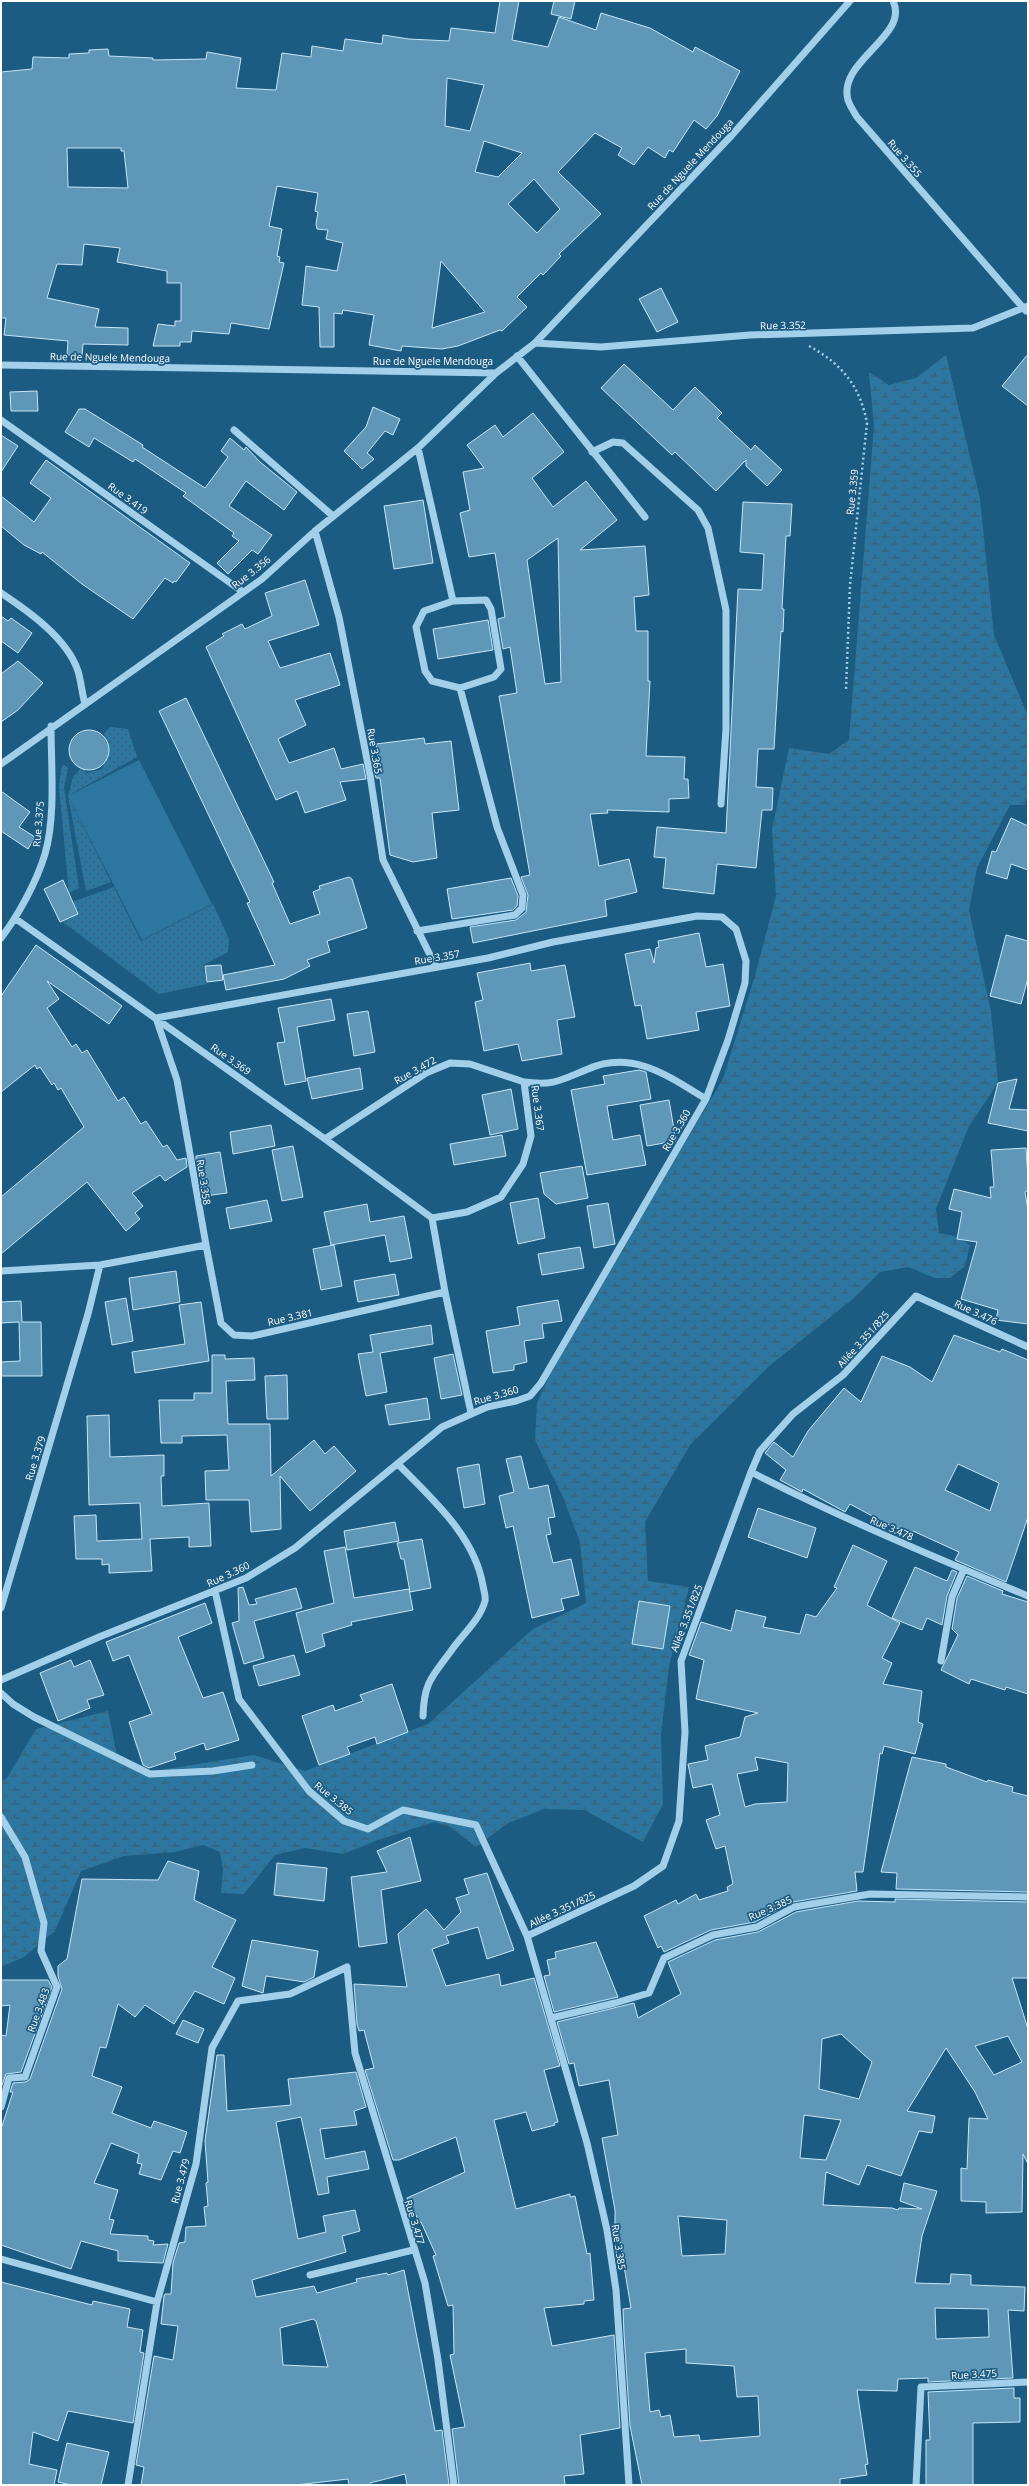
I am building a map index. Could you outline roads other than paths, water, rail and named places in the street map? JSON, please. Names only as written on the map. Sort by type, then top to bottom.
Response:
[{"type":"street","name":"Rue de Nguele Mendouga","points":[[1,365],[496,373],[535,343],[732,135],[850,1]]},
{"type":"street","name":"Rue 3.355","points":[[893,1],[897,9],[893,26],[862,60],[849,80],[848,100],[857,117],[1027,310]]},
{"type":"street","name":"Rue 3.352","points":[[535,343],[600,347],[702,338],[973,328],[1027,310]]},
{"type":"street","points":[[517,356],[645,517]]},
{"type":"street","name":"Rue 3.356","points":[[1,764],[52,726],[262,579],[315,531],[418,448],[496,373]]},
{"type":"street","name":"Rue 3.419","points":[[1,420],[243,592]]},
{"type":"street","points":[[234,430],[334,516]]},
{"type":"street","points":[[592,452],[612,442],[623,443],[698,510],[708,528],[726,610],[726,729],[721,804]]},
{"type":"street","points":[[418,448],[453,601]]},
{"type":"street","name":"Rue 3.365","points":[[315,531],[339,617],[370,775],[383,860],[436,967]]},
{"type":"street","points":[[1,593],[33,614],[58,639],[78,670],[85,704]]},
{"type":"street","points":[[486,600],[491,609],[501,669],[494,677],[460,688],[432,681],[425,671],[416,627],[424,611],[453,601],[486,600]]},
{"type":"street","points":[[417,931],[515,915],[522,908],[523,895],[497,826],[460,688]]},
{"type":"street","name":"Rue 3.375","points":[[1,938],[16,919],[45,854],[50,819],[52,726]]},
{"type":"street","name":"Rue 3.357","points":[[156,1018],[488,958],[568,939],[697,916],[722,917]]},
{"type":"street","name":"Rue 3.360","points":[[1,1680],[99,1637],[246,1578],[295,1548],[442,1427],[471,1413],[530,1396],[541,1383],[706,1099],[728,1040],[745,983],[746,961],[736,930],[722,917]]},
{"type":"street","name":"Rue 3.369","points":[[16,919],[325,1139],[432,1218]]},
{"type":"street","name":"Rue 3.358","points":[[156,1018],[177,1080],[206,1245]]},
{"type":"street","name":"Rue 3.367","points":[[432,1218],[467,1212],[501,1197],[523,1164],[531,1136],[524,1082],[542,1085],[564,1081],[589,1068],[607,1063],[633,1062],[660,1071],[706,1099]]},
{"type":"street","name":"Rue 3.472","points":[[325,1139],[426,1073],[450,1063],[470,1064],[524,1082]]},
{"type":"street","points":[[432,1218],[445,1292],[471,1413]]},
{"type":"street","points":[[1,1272],[100,1265],[206,1245]]},
{"type":"street","name":"Rue 3.381","points":[[206,1245],[221,1323],[234,1335],[252,1336],[445,1292]]},
{"type":"street","name":"Rue 3.379","points":[[1,1608],[88,1314],[100,1265]]},
{"type":"street","name":"Rue 3.476","points":[[916,1296],[1028,1347]]},
{"type":"street","name":"Allée 3.351/825","points":[[527,1936],[634,1886],[663,1866],[679,1821],[685,1732],[681,1660],[751,1472],[760,1452],[793,1414],[844,1375],[916,1296]]},
{"type":"street","points":[[398,1464],[447,1514],[464,1539],[481,1574],[486,1600],[480,1614],[431,1678],[424,1692],[423,1716]]},
{"type":"street","name":"Rue 3.478","points":[[751,1472],[810,1502],[1028,1596]]},
{"type":"street","points":[[941,1661],[952,1597],[964,1569]]},
{"type":"street","name":"Rue 3.385","points":[[215,1591],[239,1699],[309,1791],[344,1821],[368,1829],[403,1810],[476,1825],[527,1936],[587,2143],[607,2230],[616,2290],[629,2485]]},
{"type":"street","points":[[1,1693],[13,1704],[34,1717],[150,1774],[213,1771],[252,1764]]},
{"type":"street","name":"Rue 3.483","points":[[1,1817],[25,1857],[44,1923],[41,1951],[57,1987],[25,2077],[8,2078],[1,2107]]},
{"type":"street","name":"Rue 3.385","points":[[551,2018],[649,1993],[664,1958],[713,1936],[757,1927],[794,1907],[870,1894],[1028,1897]]},
{"type":"street","name":"Rue 3.477","points":[[348,1967],[355,2053],[424,2284],[438,2360],[454,2485]]},
{"type":"street","name":"Rue 3.479","points":[[128,2485],[157,2302],[196,2164],[212,2048],[238,2001],[290,1994],[348,1967]]},
{"type":"street","points":[[310,2274],[413,2250]]},
{"type":"street","points":[[1,2259],[157,2302]]},
{"type":"street","name":"Rue 3.475","points":[[916,2485],[921,2387],[1028,2382]]}]
